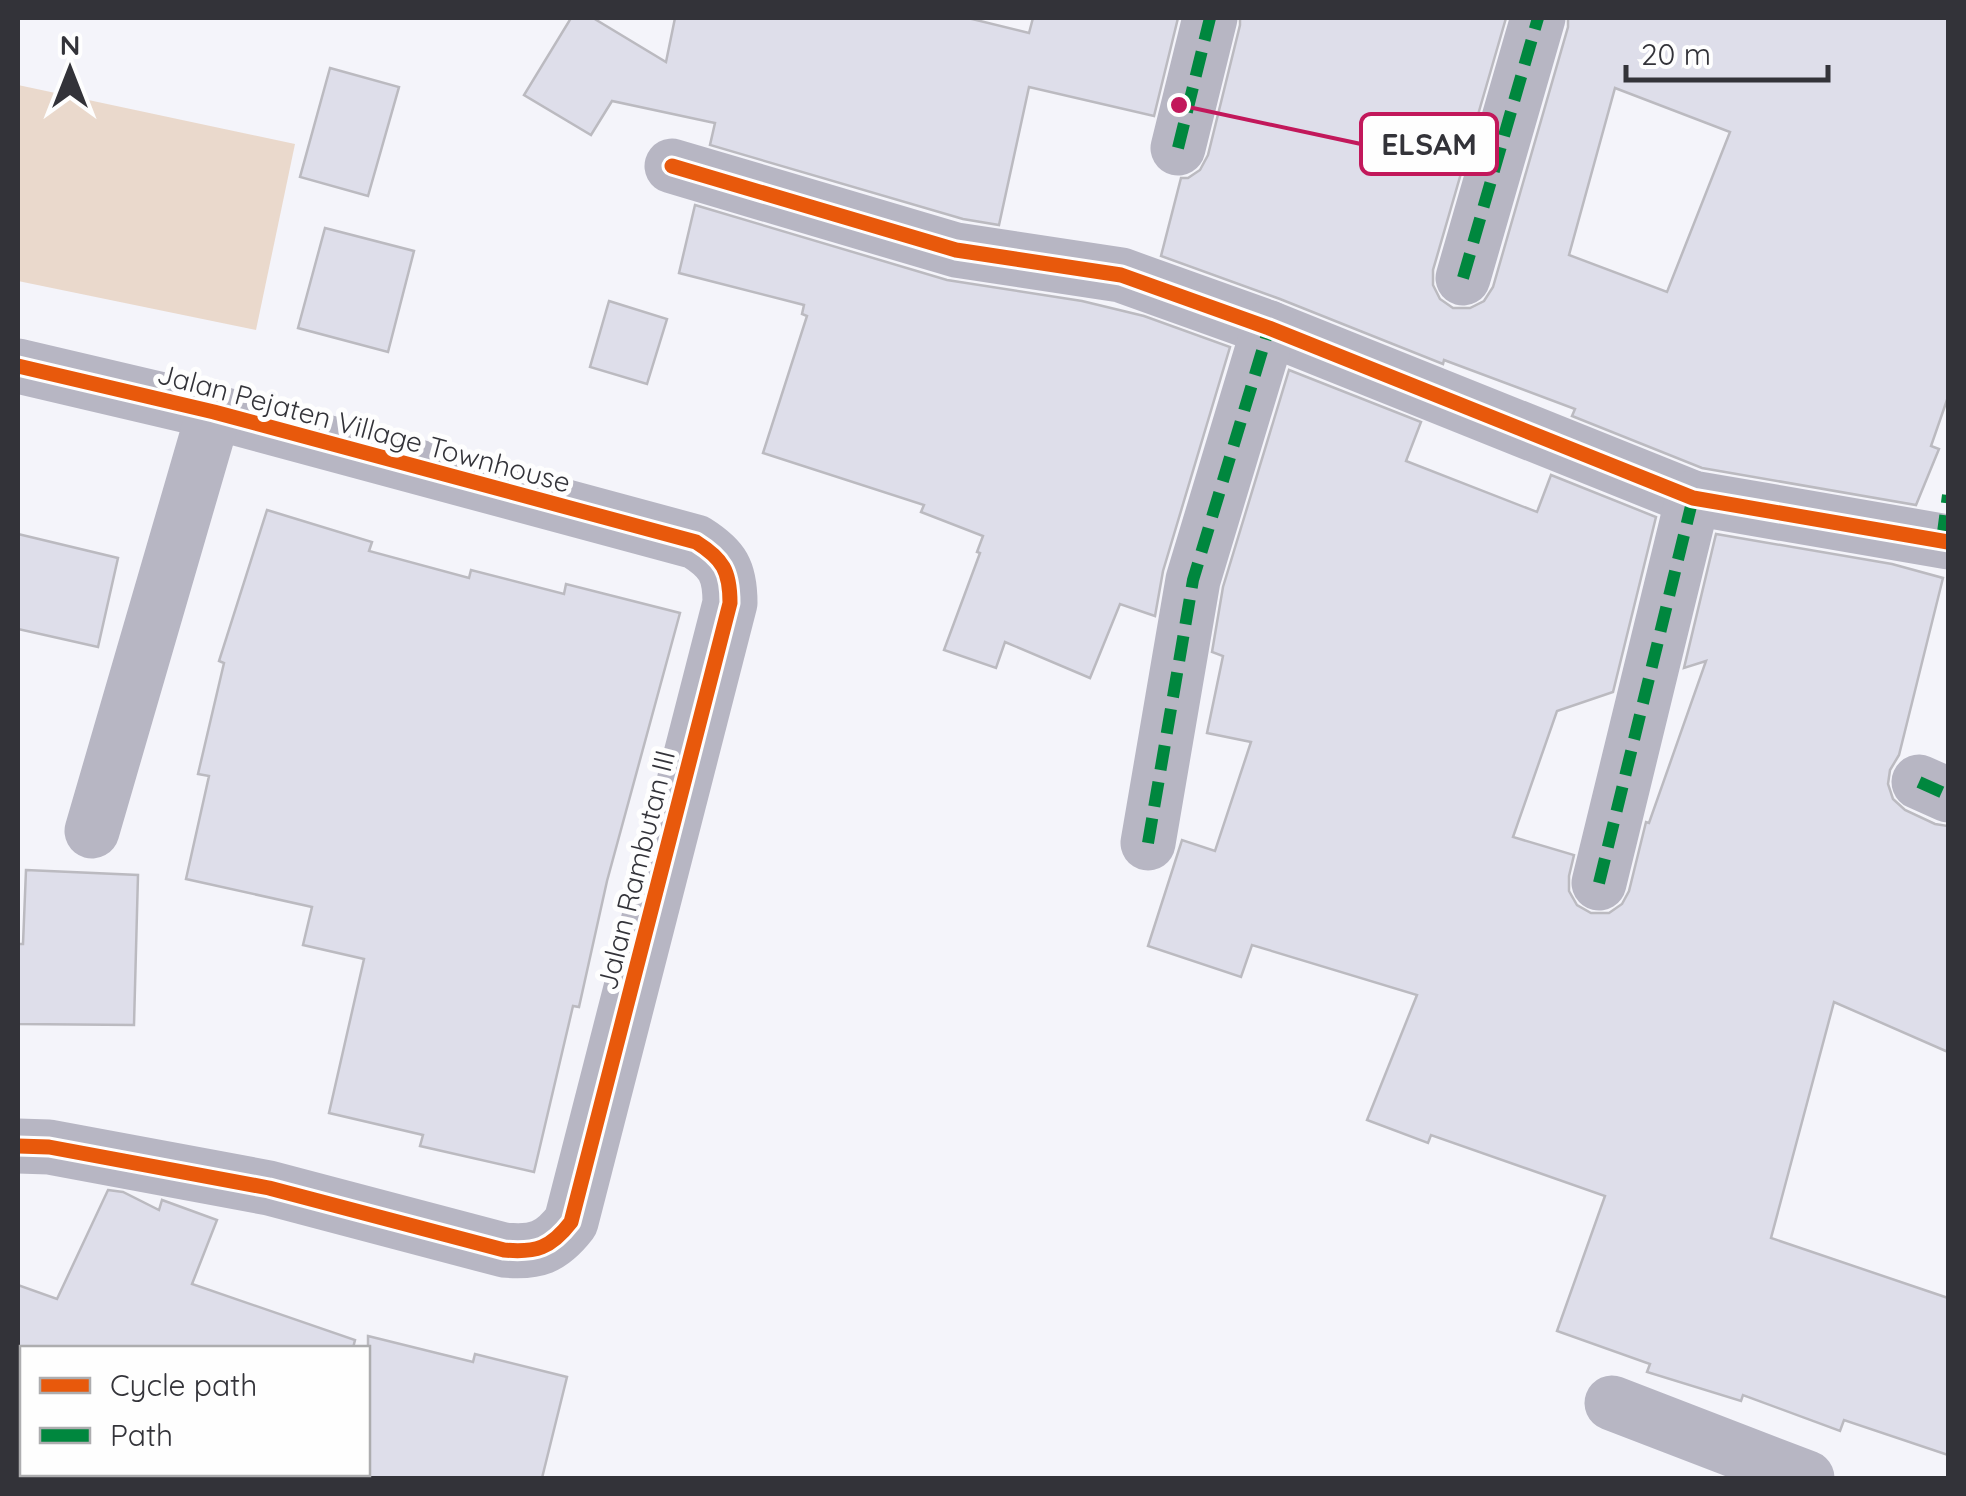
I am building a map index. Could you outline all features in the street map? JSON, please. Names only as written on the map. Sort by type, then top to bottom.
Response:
[{"type":"street","points":[[1178,148],[1210,18]]},
{"type":"street","points":[[1463,278],[1538,18]]},
{"type":"street","points":[[672,166],[956,250],[1121,276],[1269,328],[1693,498],[1946,525]]},
{"type":"street","points":[[1148,843],[1193,580],[1269,328]]},
{"type":"street","name":"Jalan Pejaten Village Townhouse","points":[[18,366],[214,412],[696,542]]},
{"type":"street","name":"Jalan Pejaten Village Townhouse","points":[[92,831],[214,412]]},
{"type":"street","points":[[1600,883],[1693,498]]},
{"type":"street","name":"Jalan Rambutan III","points":[[18,1146],[270,1188],[504,1250],[545,1247],[556,1240],[571,1222],[730,603],[730,582],[724,566],[714,553],[696,542]]},
{"type":"street","points":[[1612,1403],[1807,1478]]},
{"type":"shaded area","points":[[18,85],[295,144],[256,330],[18,281]]},
{"type":"building","points":[[571,18],[593,18],[666,62],[675,18],[968,18],[1029,33],[1033,18],[1178,18],[1154,116],[1029,87],[999,225],[963,219],[710,145],[715,123],[612,101],[591,135],[524,95]]},
{"type":"building","points":[[1240,18],[1506,18],[1433,270],[1433,285],[1440,299],[1453,308],[1470,308],[1484,301],[1493,287],[1568,18],[1948,18],[1948,397],[1931,446],[1939,449],[1916,505],[1702,468],[1572,416],[1575,409],[1444,360],[1443,364],[1161,256],[1181,178],[1200,170],[1208,155]],"holes":[[[1615,88],[1730,132],[1667,292],[1569,255]]]},
{"type":"building","points":[[330,68],[399,87],[368,196],[300,177]]},
{"type":"building","points":[[695,205],[947,280],[1082,301],[1144,316],[1230,347],[1163,571],[1155,616],[1120,604],[1090,678],[1005,642],[996,668],[944,650],[983,536],[921,512],[924,505],[763,453],[807,316],[802,314],[804,305],[679,273]]},
{"type":"building","points":[[325,228],[414,251],[388,352],[298,328]]},
{"type":"building","points":[[609,301],[667,319],[647,384],[590,367]]},
{"type":"building","points":[[1289,370],[1421,422],[1406,461],[1537,512],[1551,475],[1656,517],[1613,692],[1557,711],[1513,837],[1574,855],[1569,891],[1577,905],[1591,913],[1609,913],[1622,904],[1629,891],[1646,822],[1649,823],[1706,661],[1684,668],[1716,534],[1892,564],[1943,578],[1899,755],[1890,770],[1888,784],[1893,799],[1905,810],[1948,826],[1948,1052],[1834,1002],[1771,1238],[1948,1298],[1948,1455],[1844,1420],[1840,1431],[1743,1395],[1741,1401],[1647,1372],[1650,1364],[1557,1331],[1605,1196],[1431,1135],[1428,1143],[1367,1120],[1417,995],[1252,945],[1241,977],[1148,946],[1182,840],[1215,851],[1251,742],[1207,733],[1223,656],[1212,652],[1223,587]]},
{"type":"building","points":[[267,510],[372,542],[369,551],[469,578],[471,570],[564,594],[566,584],[680,613],[607,881],[579,1007],[573,1006],[534,1172],[420,1146],[423,1135],[329,1113],[364,959],[303,945],[312,907],[186,879],[209,776],[198,774],[224,663],[219,661]]},
{"type":"building","points":[[18,534],[118,558],[98,647],[18,629]]},
{"type":"building","points":[[26,870],[138,875],[134,1025],[18,1024],[18,944],[23,944]]},
{"type":"building","points":[[108,1190],[123,1192],[159,1210],[162,1200],[217,1220],[192,1284],[355,1340],[354,1346],[18,1348],[18,1285],[57,1299]]},
{"type":"building","points":[[368,1336],[473,1362],[475,1354],[567,1377],[542,1478],[368,1478]]},
{"type":"marked path","points":[[1178,148],[1210,18]]},
{"type":"marked path","points":[[1463,278],[1538,18]]},
{"type":"marked path","points":[[1148,843],[1193,580],[1269,328]]},
{"type":"marked path","points":[[1942,540],[1948,495]]},
{"type":"marked path","points":[[1599,883],[1693,498]]},
{"type":"marked path","points":[[1919,782],[1948,795]]},
{"type":"cycle path","points":[[672,166],[956,250],[1121,275],[1269,328],[1693,498],[1948,542]]},
{"type":"cycle path","points":[[18,366],[214,412],[696,542],[723,567],[730,603],[571,1222],[557,1238],[534,1249],[504,1250],[269,1188],[49,1147],[18,1146]]},
{"type":"place","name":"ELSAM","points":[[1179,105]]}]
